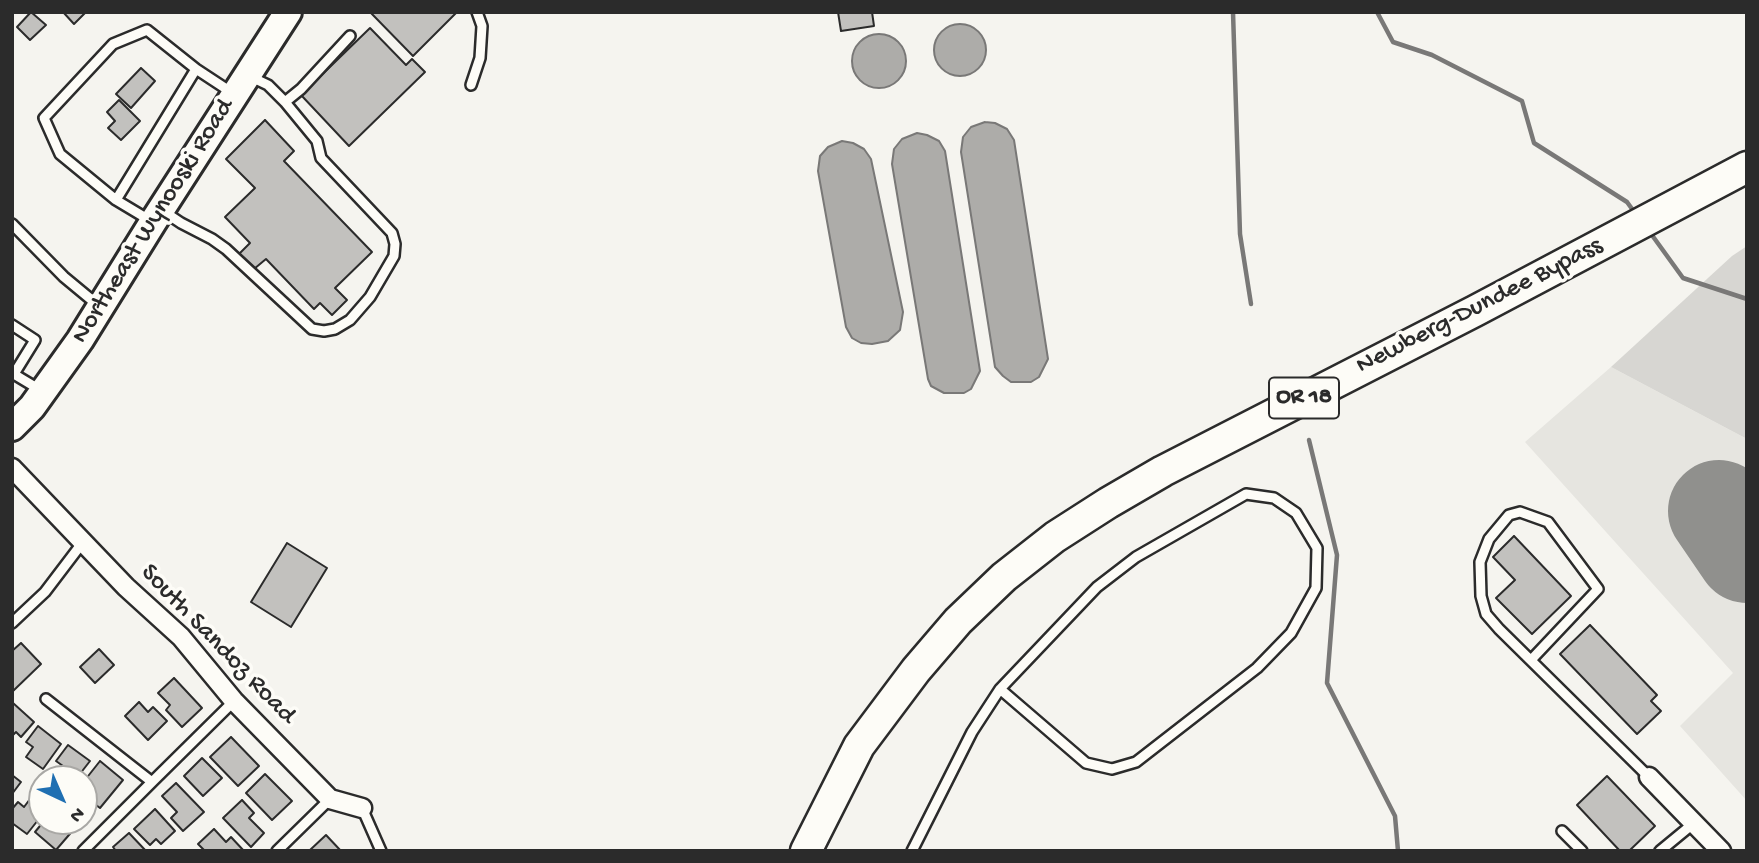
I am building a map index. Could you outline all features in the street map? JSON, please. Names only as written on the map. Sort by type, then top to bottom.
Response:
[{"type":"highway","name":"Newberg-Dundee Bypass","points":[[806,851],[859,746],[916,670],[958,621],[1004,577],[1055,537],[1108,502],[1163,471],[1747,167]]},
{"type":"main road","name":"Northeast Wynooski Road","points":[[12,427],[32,407],[80,340],[288,12]]},
{"type":"street","name":"South Sandoz Road","points":[[12,468],[126,587],[181,637],[234,701],[330,799],[362,808]]},
{"type":"street","points":[[1648,777],[1721,851]]},
{"type":"lane","points":[[471,85],[480,58],[482,26],[477,12]]},
{"type":"lane","points":[[146,30],[196,69],[242,85],[268,85],[317,141],[321,158],[392,233],[394,256],[370,298],[350,320],[335,329],[312,329],[212,239],[181,223],[116,200],[60,154],[44,118],[113,44],[146,30]]},
{"type":"lane","points":[[285,102],[301,89],[350,36]]},
{"type":"lane","points":[[116,200],[196,69]]},
{"type":"lane","points":[[12,224],[64,277],[100,307]]},
{"type":"lane","points":[[12,325],[35,340],[13,373],[43,392]]},
{"type":"lane","points":[[912,851],[972,732],[1000,690],[1097,587],[1136,557],[1246,494],[1274,498],[1296,513],[1317,548],[1316,588],[1291,633],[1257,668],[1136,762],[1112,769],[1086,763],[1000,690]]},
{"type":"lane","points":[[1531,660],[1598,589],[1548,522],[1520,512],[1509,515],[1489,539],[1480,562],[1480,596],[1486,614],[1531,660],[1648,777]]},
{"type":"lane","points":[[12,623],[45,592],[83,542]]},
{"type":"lane","points":[[46,699],[152,782]]},
{"type":"lane","points":[[83,851],[234,701]]},
{"type":"lane","points":[[277,851],[330,799]]},
{"type":"lane","name":"South Sandoz Road","points":[[362,808],[381,851]]},
{"type":"lane","points":[[1660,851],[1693,823]]},
{"type":"lane","points":[[1562,831],[1582,851]]},
{"type":"shaded area","points":[[960,24],[979,31],[986,50],[979,69],[960,76],[941,69],[934,50],[941,31]]},
{"type":"shaded area","points":[[879,34],[898,42],[906,61],[898,80],[879,88],[860,80],[852,61],[860,42]]},
{"type":"shaded area","points":[[985,122],[1007,129],[1014,140],[1048,359],[1039,377],[1031,382],[1011,382],[995,367],[961,152],[963,137],[971,127]]},
{"type":"shaded area","points":[[917,133],[939,141],[945,151],[980,371],[971,389],[964,393],[944,393],[931,386],[928,379],[892,164],[894,149],[902,139]]},
{"type":"shaded area","points":[[842,141],[864,149],[871,159],[903,312],[900,330],[888,341],[861,343],[852,338],[846,327],[818,171],[820,156],[828,147]]},
{"type":"shaded area","points":[[1747,246],[1747,439],[1611,367],[1732,256]]},
{"type":"shaded area","points":[[1611,367],[1747,439],[1747,801],[1680,726],[1733,673],[1525,442]]},
{"type":"building","points":[[31,12],[46,25],[30,40],[17,27]]},
{"type":"building","points":[[63,12],[86,12],[74,24]]},
{"type":"building","points":[[370,12],[457,12],[413,56]]},
{"type":"building","points":[[838,12],[872,12],[874,26],[841,31]]},
{"type":"building","points":[[370,28],[406,65],[412,59],[425,72],[349,146],[301,95]]},
{"type":"building","points":[[141,68],[155,81],[131,108],[116,94]]},
{"type":"building","points":[[119,100],[140,121],[121,140],[108,128],[115,121],[107,112]]},
{"type":"building","points":[[265,120],[294,151],[284,161],[372,252],[335,288],[347,300],[332,315],[320,303],[314,309],[266,259],[254,269],[239,254],[250,243],[225,217],[255,188],[226,159]]},
{"type":"building","points":[[1514,536],[1571,596],[1532,634],[1496,598],[1515,580],[1493,557]]},
{"type":"building","points":[[287,543],[327,568],[291,627],[251,602]]},
{"type":"building","points":[[1590,625],[1657,695],[1651,701],[1661,711],[1637,734],[1560,654]]},
{"type":"building","points":[[21,643],[41,664],[12,692],[12,651]]},
{"type":"building","points":[[99,649],[114,665],[95,683],[80,667]]},
{"type":"building","points":[[174,678],[202,708],[182,727],[166,710],[170,705],[158,693]]},
{"type":"building","points":[[139,702],[148,712],[153,707],[167,721],[148,740],[125,716]]},
{"type":"building","points":[[13,703],[34,722],[21,737],[16,732],[12,736]]},
{"type":"building","points":[[38,726],[61,744],[46,765],[37,765],[26,757],[33,747],[26,742]]},
{"type":"building","points":[[231,737],[259,766],[238,786],[210,757]]},
{"type":"building","points":[[68,745],[90,761],[87,765],[62,765],[56,761]]},
{"type":"building","points":[[202,758],[222,778],[203,796],[184,776]]},
{"type":"building","points":[[100,761],[123,780],[100,808],[98,806],[97,765]]},
{"type":"building","points":[[265,774],[292,801],[272,820],[246,793]]},
{"type":"building","points":[[12,775],[21,782],[12,794]]},
{"type":"building","points":[[1607,776],[1655,826],[1629,851],[1620,851],[1577,805]]},
{"type":"building","points":[[176,783],[204,812],[183,831],[171,818],[177,812],[162,796]]},
{"type":"building","points":[[242,800],[254,813],[249,818],[264,833],[251,847],[223,818]]},
{"type":"building","points":[[18,802],[24,807],[28,802],[27,834],[12,823],[12,809]]},
{"type":"building","points":[[155,809],[175,831],[161,844],[156,839],[150,845],[134,829]]},
{"type":"building","points":[[214,829],[226,842],[231,837],[244,851],[205,851],[198,844]]},
{"type":"building","points":[[129,833],[146,851],[116,851],[113,847]]},
{"type":"building","points":[[38,835],[69,835],[56,850]]},
{"type":"building","points":[[326,835],[341,851],[310,850]]},
{"type":"waterway","points":[[1233,12],[1240,234],[1251,304]]},
{"type":"waterway","points":[[1377,12],[1393,42],[1432,55],[1522,101],[1534,143],[1627,202],[1635,213]]},
{"type":"waterway","points":[[1649,231],[1683,278],[1747,299]]},
{"type":"waterway","points":[[1309,440],[1337,555],[1327,683],[1395,816],[1398,851]]},
{"type":"runway","points":[[1719,511],[1747,552]]}]
